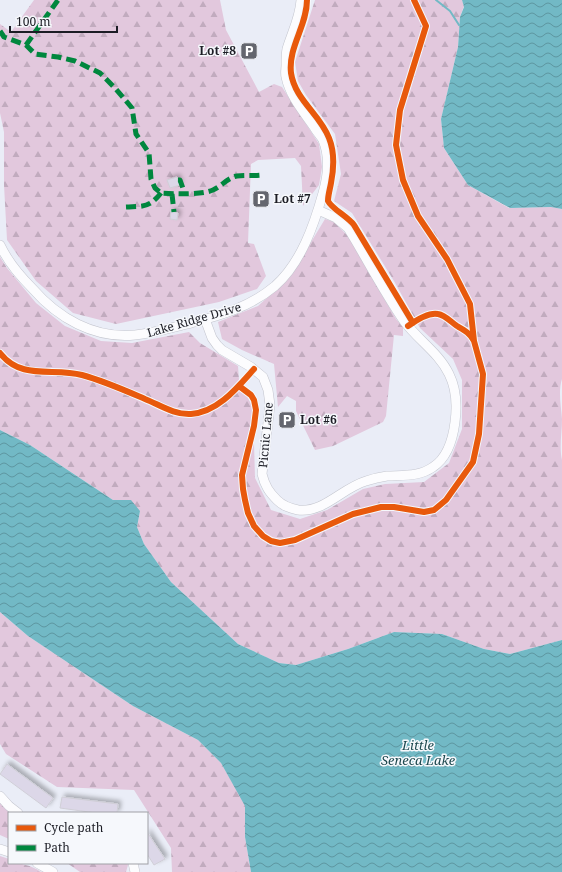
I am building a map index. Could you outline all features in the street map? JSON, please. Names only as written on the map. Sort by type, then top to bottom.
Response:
[{"type":"street","name":"Lake Ridge Drive","points":[[0,245],[4,255],[16,271],[58,314],[82,327],[107,334],[134,335],[150,333],[229,313],[262,296],[276,285],[301,251],[318,210],[328,169],[327,155],[323,140],[292,95],[285,76],[287,50],[300,12],[301,0]]},
{"type":"street","name":"Picnic Lane","points":[[205,319],[212,338],[217,345],[222,350],[251,367],[263,377],[266,382],[270,405],[262,474],[264,484],[268,492],[281,504],[289,508],[305,511],[323,506],[365,481],[385,476],[414,475],[433,468],[441,460],[448,447],[455,422],[455,396],[450,375],[440,361],[405,323],[348,228],[336,218],[318,210]]},
{"type":"street","points":[[0,796],[17,812]]},
{"type":"street","points":[[39,864],[53,872]]},
{"type":"green space","points":[[34,0],[220,0],[226,30],[259,92],[274,84],[282,87],[319,144],[322,167],[319,185],[303,206],[301,166],[295,158],[258,160],[251,164],[248,243],[254,244],[266,276],[257,289],[219,302],[116,324],[73,313],[36,281],[7,240],[4,185],[4,132],[0,113],[0,24],[11,32]]},
{"type":"green space","points":[[315,0],[462,0],[464,6],[460,17],[458,47],[441,119],[444,148],[468,185],[509,208],[552,207],[562,209],[562,379],[560,394],[562,419],[562,640],[510,654],[484,649],[442,634],[394,632],[348,649],[296,665],[279,663],[238,644],[171,582],[144,544],[137,527],[140,511],[113,500],[30,445],[0,430],[0,257],[7,268],[36,303],[65,326],[101,341],[132,343],[189,332],[200,343],[238,366],[239,380],[253,408],[255,478],[271,510],[300,519],[327,510],[363,489],[385,484],[424,482],[449,463],[462,429],[462,380],[453,359],[420,328],[394,281],[352,213],[334,201],[341,174],[335,134],[306,95],[298,81],[295,62]]},
{"type":"green space","points":[[325,219],[334,222],[348,236],[396,319],[403,327],[403,336],[394,335],[386,416],[383,422],[333,446],[315,450],[296,411],[296,401],[287,396],[278,407],[274,364],[242,350],[222,339],[218,322],[258,306],[290,277]]},
{"type":"green space","points":[[0,612],[28,636],[133,706],[198,740],[221,763],[246,806],[245,837],[251,872],[172,872],[171,848],[134,790],[57,787],[6,754],[0,744]]},
{"type":"green space","points":[[0,802],[11,812],[8,812],[8,839],[0,835]]},
{"type":"green space","points":[[0,856],[8,859],[8,864],[22,864],[41,872],[0,872]]},
{"type":"green space","points":[[68,864],[128,865],[126,872],[80,872]]},
{"type":"water","points":[[462,0],[562,0],[562,209],[551,207],[510,208],[468,185],[444,148],[441,119],[458,47],[460,17],[464,7]]},
{"type":"water","name":"Little Seneca Lake","points":[[0,430],[30,445],[113,500],[131,500],[140,511],[137,527],[144,544],[171,582],[238,644],[279,663],[296,665],[348,649],[394,632],[442,634],[484,649],[510,654],[562,640],[562,872],[251,872],[245,837],[245,806],[221,763],[198,740],[133,706],[28,636],[0,612]]},
{"type":"building","points":[[177,177],[180,185],[170,188],[167,180]]},
{"type":"building","points":[[171,211],[178,213],[177,220],[170,219]]},
{"type":"building","points":[[7,764],[53,798],[46,808],[0,774]]},
{"type":"building","points":[[62,797],[118,804],[117,812],[89,812],[60,808]]},
{"type":"building","points":[[148,834],[165,859],[154,865],[148,856]]},
{"type":"waterway","points":[[436,0],[450,11],[459,25]]},
{"type":"marked path","points":[[26,45],[58,0]]},
{"type":"marked path","points":[[0,31],[4,37],[26,45],[35,54],[75,61],[100,73],[115,88],[132,108],[136,134],[149,153],[151,179],[155,188],[161,193],[180,194],[208,192],[233,177],[262,175]]},
{"type":"marked path","points":[[178,180],[180,180],[185,194]]},
{"type":"marked path","points":[[126,207],[149,204],[161,193]]},
{"type":"marked path","points":[[172,194],[174,212]]},
{"type":"cycle path","points":[[307,0],[304,19],[292,54],[291,73],[293,83],[297,91],[325,129],[331,144],[333,166],[328,201],[354,225],[413,323]]},
{"type":"cycle path","points":[[239,386],[251,395],[254,400],[256,410],[254,426],[242,475],[245,500],[248,513],[254,526],[263,536],[271,541],[280,543],[295,540],[353,514],[381,507],[394,507],[424,512],[434,510],[446,500],[473,462],[479,434],[483,374],[474,341],[470,304],[447,259],[418,216],[403,180],[396,145],[400,110],[426,26],[414,0]]},
{"type":"cycle path","points":[[408,326],[418,319],[430,314],[438,314],[446,317],[467,332],[474,341]]},
{"type":"cycle path","points":[[0,353],[9,362],[18,367],[38,372],[60,372],[82,375],[114,386],[173,411],[185,414],[201,412],[218,404],[234,391],[254,369]]},
{"type":"place","name":"Lot #8","points":[[249,51]]},
{"type":"place","name":"Lot #7","points":[[261,199]]},
{"type":"place","name":"Lot #6","points":[[287,420]]}]
